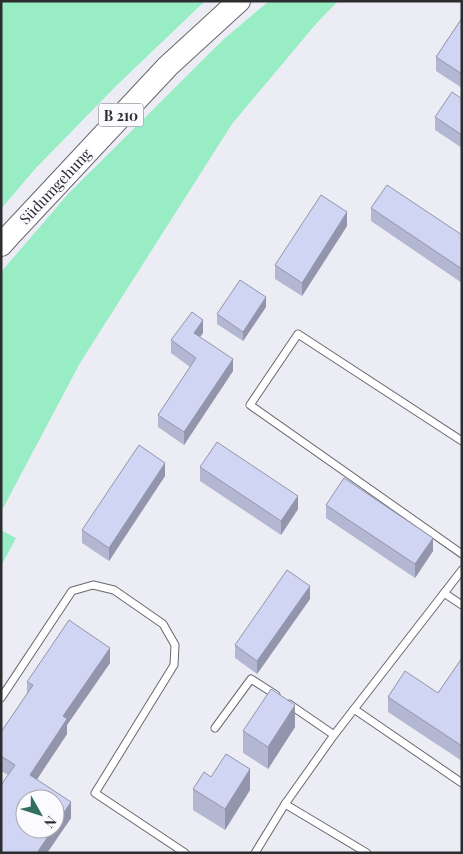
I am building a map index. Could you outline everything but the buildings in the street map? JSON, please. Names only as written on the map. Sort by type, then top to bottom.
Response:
[{"type":"main road","name":"Südumgehung","points":[[1,245],[168,66],[239,1]]},
{"type":"lane","points":[[462,440],[298,334],[250,405],[462,554]]},
{"type":"lane","points":[[255,853],[285,804],[334,735],[462,570]]},
{"type":"lane","points":[[1,698],[72,591],[93,585],[114,590],[162,624],[175,645],[174,666],[95,793],[185,853]]},
{"type":"lane","points":[[444,593],[462,605]]},
{"type":"lane","points":[[215,728],[251,679],[334,735]]},
{"type":"lane","points":[[354,709],[462,783]]},
{"type":"lane","points":[[285,804],[367,853]]},
{"type":"green space","points":[[1,1],[205,1],[117,85],[35,169],[1,209]]},
{"type":"green space","points":[[269,1],[338,1],[315,25],[232,124],[80,363],[1,512],[1,272],[69,193],[225,38]]},
{"type":"green space","points":[[1,530],[16,538],[1,566]]}]
